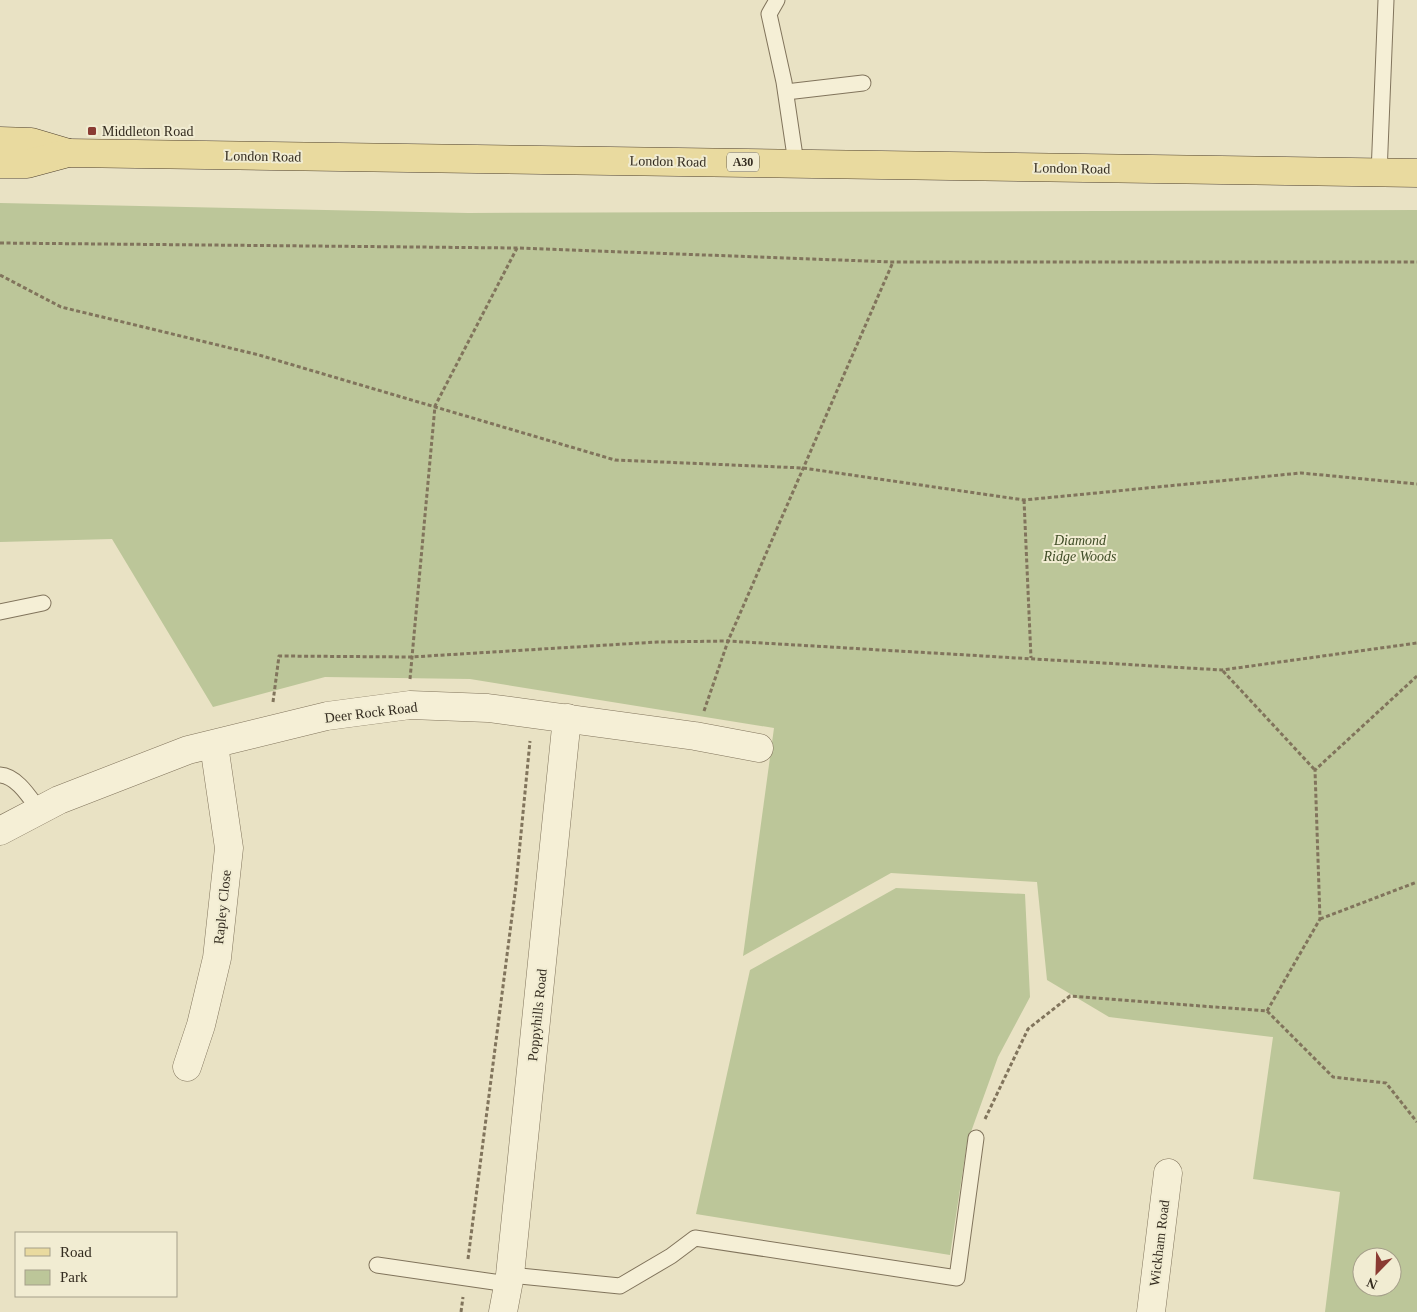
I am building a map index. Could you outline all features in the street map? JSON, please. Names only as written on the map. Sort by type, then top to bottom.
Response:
[{"type":"main road","name":"London Road","points":[[0,141],[31,142],[68,153],[796,163],[1380,174],[1417,173]]},
{"type":"main road","name":"London Road","points":[[0,164],[27,164],[68,153]]},
{"type":"street","name":"Deer Rock Road","points":[[0,831],[59,800],[188,750],[327,716],[410,705],[488,708],[696,736],[759,748]]},
{"type":"street","name":"Poppyhills Road","points":[[503,1312],[509,1280],[567,718]]},
{"type":"street","name":"Rapley Close","points":[[187,1067],[201,1025],[217,958],[229,848],[214,745]]},
{"type":"street","name":"Wickham Road","points":[[1151,1312],[1168,1173]]},
{"type":"lane","points":[[776,0],[770,14],[786,92],[796,163]]},
{"type":"lane","points":[[1380,174],[1386,0]]},
{"type":"lane","points":[[786,92],[862,83]]},
{"type":"lane","points":[[0,612],[43,603]]},
{"type":"lane","points":[[0,774],[18,784],[39,810]]},
{"type":"lane","points":[[377,1265],[466,1278],[620,1286],[671,1256],[695,1238],[957,1278],[976,1138]]},
{"type":"path","points":[[0,243],[518,248],[893,262],[1417,262]]},
{"type":"path","points":[[410,705],[411,657],[435,406],[518,248]]},
{"type":"path","points":[[696,736],[728,641],[893,262]]},
{"type":"path","points":[[0,275],[61,307],[259,356],[615,460],[804,468],[1024,500],[1301,473],[1417,484]]},
{"type":"path","points":[[1024,500],[1031,658]]},
{"type":"path","points":[[269,731],[279,656],[411,657],[657,642],[728,641],[1222,670],[1417,644]]},
{"type":"path","points":[[1222,670],[1315,770],[1320,919],[1268,1011]]},
{"type":"path","points":[[1315,770],[1417,676]]},
{"type":"path","points":[[461,1312],[474,1195],[516,885],[533,714]]},
{"type":"path","points":[[1320,919],[1417,882]]},
{"type":"path","points":[[976,1138],[1028,1028],[1070,996],[1268,1011],[1332,1077],[1386,1083],[1417,1122]]},
{"type":"green space","name":"Diamond Ridge Woods","points":[[0,203],[468,213],[1417,210],[1417,1312],[1325,1312],[1340,1192],[1253,1179],[1273,1037],[1109,1017],[1047,980],[1037,882],[891,873],[743,956],[774,728],[470,679],[325,677],[213,707],[112,539],[0,542]]},
{"type":"green space","points":[[896,888],[1025,894],[1030,997],[998,1057],[967,1143],[950,1255],[696,1214],[750,970]]},
{"type":"place","name":"Middleton Road","points":[[92,131]]}]
